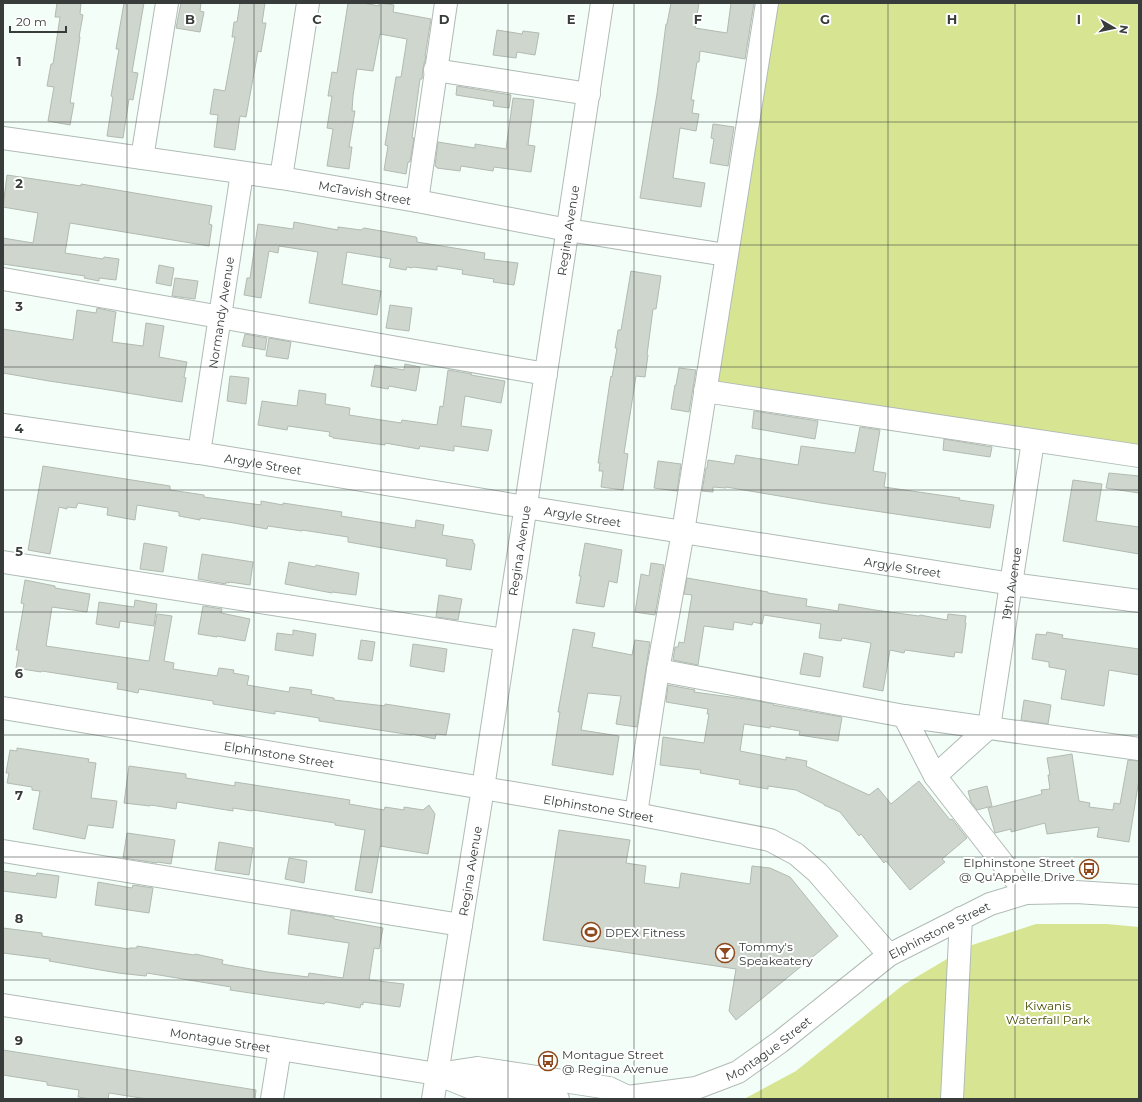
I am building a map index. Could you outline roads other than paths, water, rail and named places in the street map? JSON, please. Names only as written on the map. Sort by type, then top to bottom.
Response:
[{"type":"street","points":[[142,158],[167,3]]},
{"type":"street","points":[[281,178],[308,3]]},
{"type":"street","points":[[416,201],[446,3]]},
{"type":"street","name":"Regina Avenue","points":[[433,1099],[505,640],[602,3]]},
{"type":"street","points":[[636,814],[658,670],[683,532],[767,3]]},
{"type":"street","points":[[435,70],[589,94]]},
{"type":"street","name":"McTavish Street","points":[[3,138],[281,178],[416,201],[568,230],[726,256]]},
{"type":"street","name":"Normandy Avenue","points":[[199,453],[242,173]]},
{"type":"street","points":[[3,279],[546,374]]},
{"type":"street","points":[[705,391],[1139,456]]},
{"type":"street","name":"Argyle Street","points":[[3,425],[199,453],[525,507],[1012,584],[1139,601]]},
{"type":"street","name":"19th Avenue","points":[[989,727],[1033,441]]},
{"type":"street","points":[[3,562],[505,640]]},
{"type":"street","points":[[658,670],[904,716],[1139,749]]},
{"type":"street","name":"Elphinstone Street","points":[[3,708],[636,814],[770,840],[796,854],[817,872],[889,955],[990,904],[1026,893],[1076,892],[1139,896]]},
{"type":"street","points":[[904,716],[935,776],[1026,893]]},
{"type":"street","points":[[935,776],[989,727]]},
{"type":"street","points":[[3,851],[461,925]]},
{"type":"street","points":[[952,1099],[961,918]]},
{"type":"street","name":"Montague Street","points":[[437,1074],[477,1068],[609,1088],[625,1098],[696,1088],[738,1072],[780,1042],[889,955]]},
{"type":"street","name":"Montague Street","points":[[3,1005],[437,1074],[474,1089],[558,1099]]},
{"type":"street","points":[[272,1099],[280,1049]]},
{"type":"place","name":"Elphinstone Street @ Qu'Appelle Drive","points":[[1089,869]]},
{"type":"place","name":"DPEX Fitness","points":[[591,932]]},
{"type":"place","name":"Tommy's Speakeatery","points":[[725,953]]},
{"type":"place","name":"Montague Street @ Regina Avenue","points":[[548,1061]]},
{"type":"park label","name":"Kiwanis Waterfall Park","points":[[1048,1012]]}]
